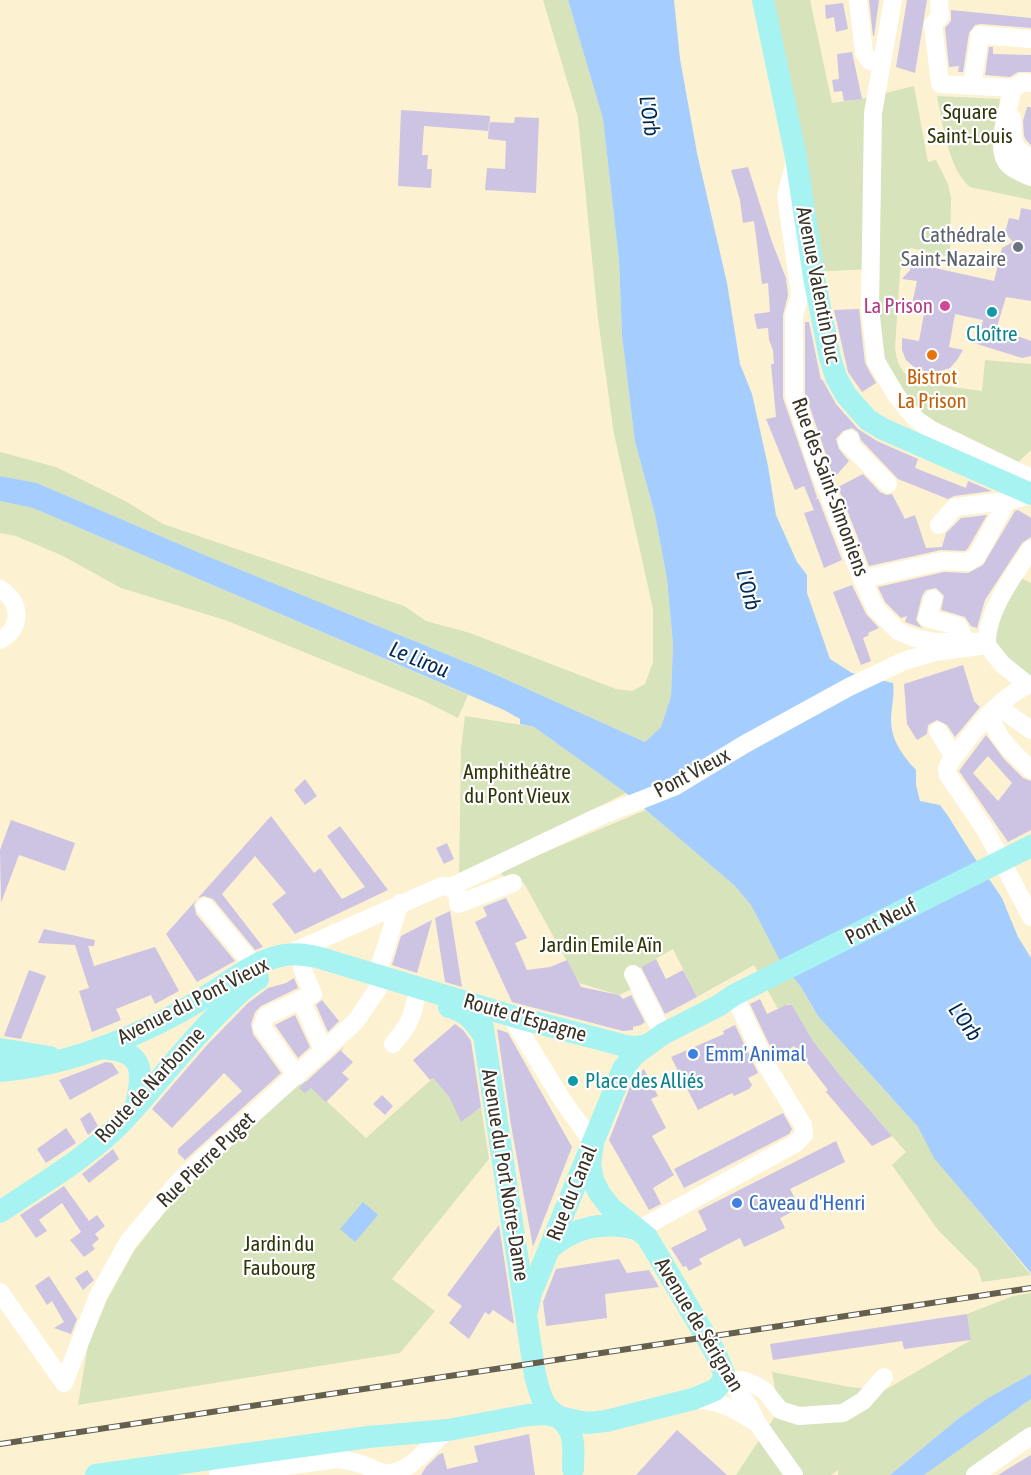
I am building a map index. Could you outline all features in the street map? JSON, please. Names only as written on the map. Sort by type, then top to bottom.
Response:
[{"type":"main road","name":"Avenue Valentin Duc","points":[[763,0],[796,157],[814,277],[830,358],[860,428],[883,429],[1031,495]]},
{"type":"main road","name":"Pont Neuf","points":[[744,991],[1031,846]]},
{"type":"main road","name":"Route d'Espagne","points":[[466,1007],[337,963],[302,955],[299,964],[379,976],[416,998],[510,1016],[635,1047],[655,1040],[744,991]]},
{"type":"main road","name":"Avenue du Pont Vieux","points":[[0,1071],[26,1069],[67,1058],[144,1030],[188,1008],[254,966],[299,964]]},
{"type":"main road","name":"Route de Narbonne","points":[[0,1212],[106,1137],[206,1024],[241,990],[261,977],[299,964]]},
{"type":"main road","name":"Avenue du Port Notre-Dame","points":[[466,1007],[468,1014],[484,1036],[535,1375],[547,1406],[560,1417],[571,1433],[573,1446],[571,1472]]},
{"type":"main road","name":"Rue du Canal","points":[[517,1247],[525,1256],[534,1258],[543,1255],[551,1247],[622,1069],[633,1056],[655,1040]]},
{"type":"main road","points":[[97,1048],[120,1049],[132,1056],[141,1074],[136,1105]]},
{"type":"main road","points":[[0,1049],[34,1056],[67,1058]]},
{"type":"main road","name":"Avenue de Sérignan","points":[[592,1143],[590,1164],[592,1180],[610,1208],[647,1237],[715,1352],[725,1378]]},
{"type":"main road","points":[[551,1247],[568,1233],[588,1227],[622,1225],[638,1230]]},
{"type":"main road","name":"Avenue du Port Notre-Dame","points":[[526,1315],[531,1293],[551,1247]]},
{"type":"main road","points":[[368,1437],[512,1406],[527,1399],[535,1390],[535,1375]]},
{"type":"main road","points":[[96,1475],[368,1437],[448,1430],[528,1415],[545,1414],[587,1423],[606,1421],[693,1400],[715,1390],[725,1378]]},
{"type":"main road","name":"Avenue du Port Notre-Dame","points":[[571,1472],[596,1430],[606,1421]]},
{"type":"street","points":[[858,0],[864,54],[870,61],[882,64]]},
{"type":"street","points":[[893,0],[874,95],[872,131],[870,308],[876,361],[896,395],[917,420],[930,429],[1031,478]]},
{"type":"street","points":[[939,0],[939,17],[933,24],[940,84],[972,85],[1012,94]]},
{"type":"street","points":[[972,85],[980,35],[1031,39]]},
{"type":"street","points":[[1031,83],[1023,82],[1012,94],[1002,139],[1002,153],[1010,166],[1031,177]]},
{"type":"street","points":[[1012,94],[1015,147],[1018,152],[1031,158]]},
{"type":"street","name":"Rue des Saint-Simoniens","points":[[796,157],[786,195],[800,295],[794,315],[794,396],[817,465],[876,609],[898,631],[915,638],[936,642],[966,641]]},
{"type":"street","points":[[860,428],[847,442],[888,484]]},
{"type":"street","points":[[939,525],[955,507],[1007,501],[1031,495]]},
{"type":"street","points":[[862,579],[943,561],[968,562],[977,556],[1007,501]]},
{"type":"street","points":[[1031,549],[1014,575],[990,621],[986,634],[987,645],[1027,689],[993,710],[954,757],[947,769],[948,775],[986,831],[1031,917]]},
{"type":"street","points":[[0,590],[9,595],[14,602],[17,619],[11,632],[0,640]]},
{"type":"street","points":[[933,599],[927,618],[958,626],[966,641],[987,645]]},
{"type":"street","name":"Pont Vieux","points":[[476,876],[598,817],[674,787],[745,744],[849,687],[904,661],[935,652],[987,645]]},
{"type":"street","points":[[993,710],[1031,730]]},
{"type":"street","points":[[993,710],[993,728],[1001,740],[1031,770]]},
{"type":"street","points":[[938,731],[954,757]]},
{"type":"street","name":"Avenue du Pont Vieux","points":[[299,964],[351,927],[400,903],[442,886],[451,887],[476,876]]},
{"type":"street","points":[[451,887],[458,895],[458,904],[513,883]]},
{"type":"street","name":"Rue Pierre Puget","points":[[2,1301],[64,1383],[98,1296],[128,1242],[180,1180],[356,1021],[379,976],[400,903]]},
{"type":"street","points":[[205,907],[254,966]]},
{"type":"street","name":"Avenue du Pont Vieux","points":[[337,963],[333,957],[333,946],[351,927]]},
{"type":"street","points":[[297,1076],[262,1027],[266,1016],[313,994],[299,964]]},
{"type":"street","points":[[299,964],[345,972],[466,1007]]},
{"type":"street","points":[[633,974],[655,1040]]},
{"type":"street","points":[[638,1230],[796,1143],[804,1135],[803,1125],[767,1066],[744,991]]},
{"type":"street","points":[[393,1044],[408,1026],[416,998]]},
{"type":"street","points":[[301,1000],[324,1051]]},
{"type":"street","points":[[510,1016],[592,1143]]},
{"type":"street","points":[[725,1378],[743,1380],[755,1385],[764,1390],[780,1410],[799,1416],[843,1413],[863,1401],[884,1377]]},
{"type":"street","name":"Avenue de Sérignan","points":[[725,1378],[750,1408],[757,1423],[794,1475]]},
{"type":"street","name":"Avenue de Sérignan","points":[[693,1400],[712,1400],[732,1407],[757,1423]]},
{"type":"street","points":[[404,1475],[437,1438],[448,1430]]},
{"type":"street","points":[[975,1475],[1031,1436]]},
{"type":"street","points":[[218,1475],[339,1459],[358,1463],[378,1473],[387,1474],[396,1473],[417,1462]]},
{"type":"green space","points":[[543,0],[568,0],[603,119],[619,261],[622,336],[635,442],[655,515],[667,579],[673,644],[671,696],[661,727],[645,742],[490,672],[207,556],[37,483],[0,476],[0,452],[56,467],[125,501],[163,524],[404,606],[426,621],[470,633],[616,689],[632,691],[645,684],[653,662],[653,609],[614,434],[598,319],[578,117]]},
{"type":"green space","points":[[763,0],[810,0],[832,103],[861,99],[914,86],[928,162],[936,160],[948,184],[951,198],[950,257],[911,248],[905,251],[900,272],[895,348],[897,358],[903,371],[915,382],[982,391],[985,360],[1031,364],[1031,450],[1011,469],[930,429],[884,376],[870,269],[813,272]]},
{"type":"green space","name":"Square Saint-Louis","points":[[937,96],[1000,99],[994,140],[1031,185],[1031,200],[970,187],[963,180],[952,158]]},
{"type":"green space","points":[[0,501],[33,508],[468,695],[458,718],[422,700],[225,620],[121,588],[61,555],[16,536],[0,533]]},
{"type":"green space","points":[[1014,575],[1031,583],[1031,684],[987,645]]},
{"type":"green space","name":"Amphithéâtre du Pont Vieux","points":[[465,716],[534,727],[626,793],[459,876],[461,749]]},
{"type":"green space","name":"Jardin Emile Aïn","points":[[646,810],[735,886],[751,905],[780,961],[801,987],[818,1016],[918,1127],[935,1158],[1031,1275],[982,1282],[978,1270],[938,1230],[892,1165],[906,1152],[813,1041],[792,1005],[788,1004],[778,1009],[754,965],[697,997],[673,949],[638,969],[634,988],[619,995],[579,983],[524,883],[505,878],[499,871]]},
{"type":"green space","name":"Jardin du Faubourg","points":[[433,1078],[449,1097],[461,1121],[481,1107],[489,1159],[392,1279],[435,1311],[400,1353],[78,1405],[88,1345],[107,1300],[134,1251],[185,1186],[303,1079],[366,1138]]},
{"type":"green space","points":[[1031,1293],[1031,1374],[988,1398],[959,1418],[890,1475],[838,1475],[838,1470],[831,1475],[736,1475],[779,1410],[772,1372],[850,1387],[885,1390],[971,1340],[967,1314],[1013,1296]]},
{"type":"green space","points":[[1031,1399],[1031,1436],[975,1475],[924,1475]]},
{"type":"water","points":[[568,0],[674,0],[680,59],[697,153],[727,283],[740,364],[752,394],[776,515],[797,562],[807,575],[807,593],[830,659],[852,673],[893,683],[891,720],[893,734],[902,753],[916,770],[916,785],[920,801],[940,805],[948,816],[1002,898],[1018,937],[1031,958],[1031,1273],[934,1158],[918,1127],[818,1016],[801,987],[780,961],[751,905],[735,886],[626,793],[534,727],[520,724],[520,719],[504,710],[33,508],[0,501],[0,476],[37,483],[207,556],[490,672],[645,742],[661,727],[671,696],[673,644],[667,579],[655,515],[635,442],[622,336],[619,261],[603,119]]},
{"type":"water","points":[[363,1202],[378,1215],[355,1242],[340,1229]]},
{"type":"water","points":[[1031,1374],[1031,1399],[924,1475],[890,1475],[959,1418],[988,1398]]},
{"type":"building","points":[[869,0],[879,0],[874,36],[873,36]]},
{"type":"building","points":[[907,0],[927,0],[915,73],[896,67]]},
{"type":"building","points":[[843,3],[848,29],[836,32],[834,17],[826,19],[825,5]]},
{"type":"building","points":[[951,10],[1031,18],[1031,28],[975,25],[969,33],[963,72],[958,72],[959,66],[949,67],[945,28],[951,21]]},
{"type":"building","points":[[989,47],[993,47],[993,54],[1031,55],[1031,72],[1018,72],[1010,77],[985,75]]},
{"type":"building","points":[[852,52],[862,99],[844,101],[842,91],[834,92],[832,80],[839,79],[837,54]]},
{"type":"building","points":[[1027,107],[1031,107],[1031,145],[1024,136],[1023,121]]},
{"type":"building","points":[[401,110],[490,116],[489,131],[424,126],[422,155],[428,155],[427,169],[432,169],[431,188],[398,186]]},
{"type":"building","points":[[515,117],[539,118],[536,193],[485,190],[487,168],[505,169],[506,141],[488,139],[489,122],[514,123]]},
{"type":"building","points":[[748,167],[786,278],[788,295],[783,315],[783,398],[817,497],[815,500],[818,498],[842,560],[824,568],[804,513],[814,510],[804,486],[795,490],[766,419],[776,417],[771,364],[774,364],[773,350],[768,328],[757,329],[754,314],[770,312],[768,283],[762,284],[754,221],[743,223],[740,200],[731,170]]},
{"type":"building","points":[[1021,208],[1031,210],[1031,301],[1006,297],[995,333],[1031,341],[1031,356],[1022,358],[977,344],[983,320],[955,314],[949,347],[963,350],[957,360],[950,368],[937,372],[926,372],[914,367],[906,360],[902,350],[902,338],[919,341],[925,308],[912,304],[917,281],[902,279],[910,270],[912,263],[994,281],[1002,248],[1013,242],[1005,233],[1009,218],[1019,220]]},
{"type":"building","points":[[859,309],[865,363],[876,383],[862,392],[848,372],[834,310]]},
{"type":"building","points":[[805,322],[809,322],[821,380],[836,404],[858,429],[877,441],[918,459],[915,468],[966,488],[968,481],[992,491],[954,496],[948,499],[898,479],[852,428],[843,431],[836,439],[839,449],[849,461],[834,478],[805,393]]},
{"type":"building","points":[[863,474],[880,492],[886,495],[892,494],[905,519],[915,515],[926,548],[942,547],[946,533],[961,518],[987,515],[965,551],[941,550],[869,566],[838,487]]},
{"type":"building","points":[[1018,510],[1031,518],[1031,537],[1022,543],[985,600],[977,628],[971,626],[965,617],[941,610],[944,596],[936,588],[926,590],[922,596],[916,620],[922,628],[905,622],[907,616],[901,618],[885,602],[878,587],[944,572],[968,573],[983,565],[1015,511]]},
{"type":"building","points":[[852,585],[866,614],[879,628],[863,638],[871,661],[861,665],[833,592]]},
{"type":"building","points":[[963,665],[974,701],[980,707],[955,737],[947,725],[937,720],[928,725],[927,734],[917,740],[907,724],[904,684]]},
{"type":"building","points":[[986,735],[1004,759],[1023,778],[1031,781],[1031,830],[1008,842],[959,771]],"holes":[[[988,756],[1012,783],[998,801],[973,773]]]},
{"type":"building","points":[[305,779],[317,796],[305,805],[294,790]]},
{"type":"building","points":[[271,816],[314,873],[320,868],[342,899],[365,887],[327,836],[340,826],[388,890],[295,934],[272,904],[286,893],[255,856],[222,894],[263,947],[255,950],[213,899],[204,896],[198,898]]},
{"type":"building","points":[[11,820],[75,843],[65,871],[19,855],[1,903],[0,850]]},
{"type":"building","points":[[447,843],[454,859],[444,864],[436,848]]},
{"type":"building","points":[[198,898],[194,904],[196,914],[235,961],[197,982],[166,934]]},
{"type":"building","points":[[506,898],[527,938],[515,943],[527,970],[550,967],[567,960],[581,987],[619,995],[623,999],[631,995],[645,1022],[633,1027],[633,1030],[623,1031],[512,1002],[475,922],[487,916],[483,907]]},
{"type":"building","points":[[450,911],[462,987],[445,982],[435,918]]},
{"type":"building","points":[[432,920],[417,973],[392,965],[401,936]]},
{"type":"building","points":[[44,929],[95,940],[94,946],[88,946],[94,966],[155,947],[179,991],[155,1004],[151,995],[116,1009],[121,1020],[92,1032],[79,991],[89,988],[75,945],[38,943]]},
{"type":"building","points":[[656,959],[666,979],[683,970],[697,997],[665,1014],[641,967]]},
{"type":"building","points":[[29,970],[46,976],[21,1039],[4,1036]]},
{"type":"building","points":[[294,978],[298,988],[261,1006],[255,1012],[251,1024],[253,1034],[281,1073],[185,1160],[178,1153],[178,1149],[242,1091],[224,1073],[172,1128],[152,1109],[207,1045],[248,1003],[268,988]]},
{"type":"building","points":[[760,999],[767,1014],[786,1005],[792,1005],[813,1041],[892,1136],[872,1146],[826,1092],[828,1090],[794,1046],[778,1056],[781,1062],[778,1063],[750,1004]]},
{"type":"building","points":[[322,1000],[339,1021],[328,1032],[316,1005]]},
{"type":"building","points":[[295,1015],[310,1047],[298,1058],[275,1025]]},
{"type":"building","points":[[455,1024],[471,1041],[481,1107],[461,1122],[449,1097],[413,1060]]},
{"type":"building","points":[[735,1025],[758,1073],[748,1078],[752,1085],[749,1089],[734,1096],[732,1093],[698,1110],[671,1057],[724,1034],[723,1031]]},
{"type":"building","points":[[497,1029],[508,1033],[572,1147],[533,1247],[511,1125]]},
{"type":"building","points":[[345,1046],[341,1051],[353,1062],[342,1073],[349,1079],[326,1102],[311,1088],[305,1093],[299,1088]]},
{"type":"building","points":[[106,1062],[112,1063],[119,1073],[70,1100],[59,1080]]},
{"type":"building","points":[[644,1069],[658,1096],[651,1099],[666,1128],[652,1136],[674,1175],[653,1188],[661,1204],[649,1210],[609,1140],[633,1079]]},
{"type":"building","points":[[382,1095],[393,1106],[385,1115],[373,1104]]},
{"type":"building","points":[[90,1112],[98,1126],[88,1135],[80,1119]]},
{"type":"building","points":[[783,1113],[792,1129],[789,1134],[684,1188],[674,1169]]},
{"type":"building","points":[[66,1128],[76,1143],[46,1163],[37,1149]]},
{"type":"building","points":[[836,1141],[845,1162],[790,1189],[800,1208],[780,1218],[785,1228],[744,1247],[740,1238],[699,1259],[702,1264],[689,1271],[686,1266],[683,1267],[671,1248],[707,1230],[698,1211]]},
{"type":"building","points":[[113,1149],[119,1159],[89,1183],[82,1174]]},
{"type":"building","points":[[64,1186],[89,1221],[97,1215],[105,1226],[95,1234],[99,1239],[92,1245],[95,1249],[84,1257],[70,1240],[81,1232],[62,1203],[39,1220],[47,1231],[36,1238],[20,1215]]},
{"type":"building","points":[[499,1225],[514,1324],[493,1310],[489,1315],[485,1312],[469,1339],[449,1323],[462,1306],[447,1295]]},
{"type":"building","points":[[619,1259],[627,1273],[649,1270],[659,1287],[605,1294],[607,1318],[546,1326],[543,1302],[556,1269]]},
{"type":"building","points":[[87,1270],[94,1280],[83,1290],[75,1278]]},
{"type":"building","points":[[49,1276],[77,1319],[71,1334],[54,1328],[64,1322],[52,1301],[47,1305],[35,1286]]},
{"type":"building","points":[[967,1314],[971,1340],[904,1349],[902,1341],[773,1360],[770,1344]]},
{"type":"building","points":[[677,1430],[705,1455],[727,1475],[636,1475]]},
{"type":"building","points":[[529,1434],[535,1475],[421,1475],[438,1455],[443,1453],[447,1469],[478,1462],[474,1446]]},
{"type":"building","points":[[1031,1455],[1031,1475],[998,1475],[1016,1464]]},
{"type":"railway","points":[[0,1444],[1031,1288]]},
{"type":"place","name":"Cathédrale Saint-Nazaire","points":[[1018,247]]},
{"type":"place","name":"La Prison","points":[[945,306]]},
{"type":"place","name":"Cloître","points":[[992,312]]},
{"type":"place","name":"Bistrot La Prison","points":[[932,355]]},
{"type":"place","name":"Emm' Animal","points":[[693,1054]]},
{"type":"place","name":"Place des Alliés","points":[[573,1081]]},
{"type":"place","name":"Caveau d'Henri","points":[[737,1203]]},
{"type":"water label","name":"L'Orb","points":[[649,116]]},
{"type":"water label","name":"L'Orb","points":[[748,590]]},
{"type":"water label","name":"Le Lirou","points":[[419,660]]},
{"type":"water label","name":"L'Orb","points":[[965,1022]]}]
